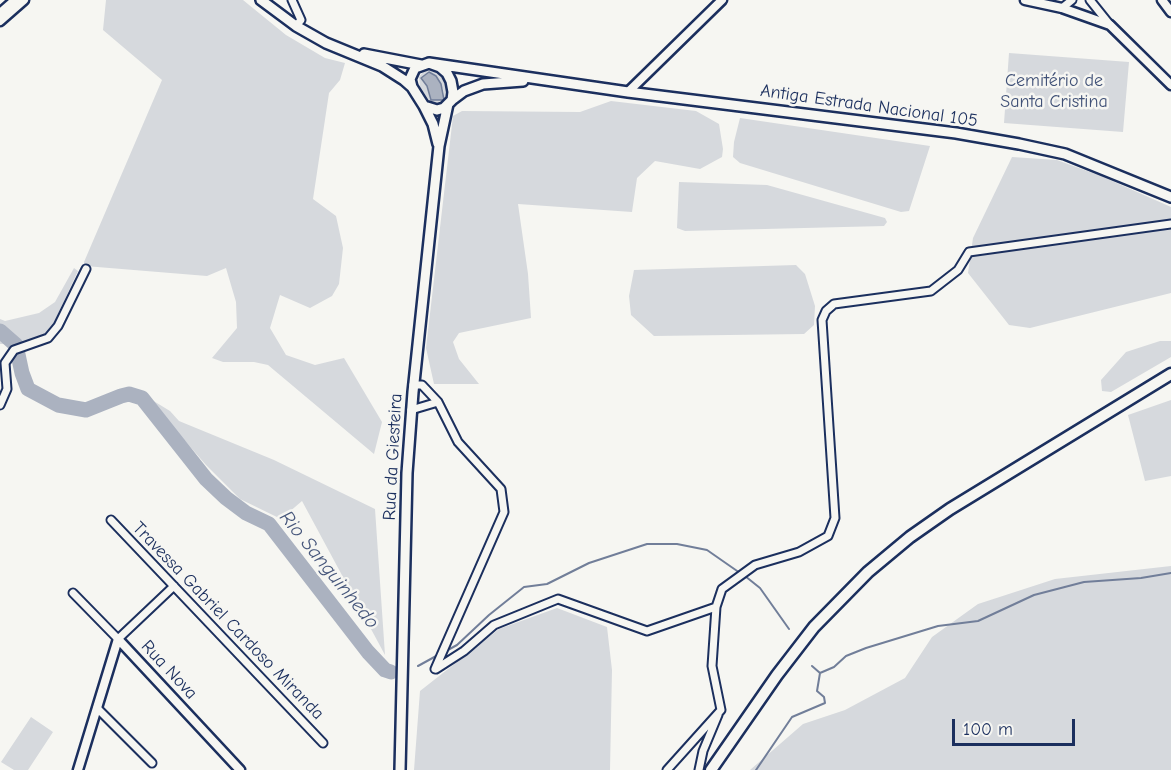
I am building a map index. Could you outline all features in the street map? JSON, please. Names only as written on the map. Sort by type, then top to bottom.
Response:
[{"type":"main road","name":"Antiga Estrada Nacional 105","points":[[261,0],[296,26],[326,43],[382,66],[412,87]]},
{"type":"main road","name":"Antiga Estrada Nacional 105","points":[[347,51],[628,92],[956,133],[1019,144],[1065,154],[1171,197]]},
{"type":"main road","points":[[424,106],[437,110],[450,102],[453,92],[451,81],[440,67],[425,64],[412,73],[410,80],[433,124],[439,146]]},
{"type":"main road","name":"Antiga Estrada Nacional 105","points":[[450,102],[464,91],[483,84],[554,81]]},
{"type":"main road","name":"Rua da Giesteira","points":[[400,770],[407,473],[411,410],[439,146],[450,102]]},
{"type":"main road","points":[[711,770],[777,675],[814,627],[868,572],[910,537],[950,509],[1171,374]]},
{"type":"street","points":[[0,14],[15,0]]},
{"type":"street","points":[[0,21],[24,0]]},
{"type":"street","points":[[292,0],[301,20],[296,26]]},
{"type":"street","points":[[628,92],[722,0]]},
{"type":"street","points":[[1025,0],[1062,8],[1110,25]]},
{"type":"street","points":[[1062,8],[1072,0]]},
{"type":"street","points":[[1090,0],[1110,25],[1171,85]]},
{"type":"street","points":[[1162,0],[1171,12]]},
{"type":"street","points":[[699,770],[703,751],[720,710],[712,666],[716,607],[722,589],[755,565],[799,552],[828,536],[835,518],[822,320],[826,311],[834,304],[931,291],[958,270],[969,252],[1171,224]]},
{"type":"street","points":[[0,405],[7,389],[5,363],[14,350],[48,338],[86,270]]},
{"type":"street","points":[[413,385],[422,385],[438,402],[458,442],[501,489],[504,512],[435,669],[464,651],[494,625],[558,599],[647,631],[716,607]]},
{"type":"street","points":[[411,410],[438,402]]},
{"type":"street","name":"Travessa Gabriel Cardoso Miranda","points":[[111,520],[323,743]]},
{"type":"street","points":[[78,770],[118,639],[174,586]]},
{"type":"street","name":"Rua Nova","points":[[73,593],[240,770]]},
{"type":"street","points":[[97,708],[152,763]]},
{"type":"street","points":[[667,770],[720,710]]},
{"type":"green space","points":[[106,0],[243,0],[286,35],[325,58],[345,63],[340,80],[329,93],[313,199],[336,216],[343,248],[339,284],[332,296],[310,308],[280,295],[270,328],[286,355],[315,365],[344,358],[382,422],[374,454],[268,365],[254,362],[223,362],[212,358],[237,328],[236,302],[226,268],[207,276],[85,266],[84,262],[162,80],[103,30]]},
{"type":"green space","name":"Cemitério de Santa Cristina","points":[[1009,53],[1129,62],[1123,132],[1004,123]]},
{"type":"green space","points":[[428,70],[438,73],[447,83],[447,96],[444,100],[441,103],[430,102],[420,87],[419,77]],"holes":[[[431,74],[443,89],[444,100],[432,100],[422,78]]]},
{"type":"green space","points":[[611,101],[696,111],[719,124],[722,157],[700,169],[655,161],[637,178],[632,212],[518,204],[528,274],[531,318],[459,333],[453,342],[459,359],[479,384],[434,384],[426,348],[453,116],[462,111],[580,112]]},
{"type":"green space","points":[[740,118],[930,146],[909,211],[901,212],[740,163],[733,157]]},
{"type":"green space","points":[[1012,157],[1057,160],[1101,176],[1171,207],[1171,293],[1030,328],[1009,325],[968,273],[973,238]]},
{"type":"green space","points":[[679,182],[767,185],[885,218],[887,222],[884,226],[685,231],[677,228]]},
{"type":"green space","points":[[796,265],[805,274],[815,306],[814,325],[804,334],[654,336],[631,315],[629,296],[634,270]]},
{"type":"green space","points":[[74,268],[78,271],[49,333],[20,344],[0,344],[0,319],[5,321],[39,313],[55,302]]},
{"type":"green space","points":[[1160,341],[1171,341],[1171,357],[1111,392],[1102,391],[1101,380],[1126,352]]},
{"type":"green space","points":[[147,397],[170,411],[179,421],[274,460],[375,509],[385,655],[302,501],[281,519],[240,499],[206,465]]},
{"type":"green space","points":[[1171,400],[1171,476],[1145,481],[1128,415]]},
{"type":"green space","points":[[1171,566],[1171,770],[750,770],[803,724],[845,710],[905,678],[932,637],[978,604],[1055,579]]},
{"type":"green space","points":[[557,608],[607,627],[612,670],[610,770],[414,770],[420,691],[499,629]]},
{"type":"green space","points":[[31,717],[53,732],[28,770],[14,770],[1,762]]},
{"type":"shaded area","points":[[429,72],[436,76],[441,84],[444,100],[431,100],[427,86],[421,78]]},
{"type":"waterway","name":"Rio Sanguinhedo","points":[[0,331],[16,345],[28,389],[58,405],[86,410],[129,394],[142,398],[206,479],[246,513],[269,524],[368,652],[385,670],[391,672]]},
{"type":"waterway","name":"Rio Sanguinhedo","points":[[446,651],[457,645],[524,587],[547,584],[589,563],[647,544],[677,544],[707,550],[740,573]]},
{"type":"waterway","name":"Rio Sanguinhedo","points":[[812,666],[820,673],[834,667],[846,656],[866,648],[938,626],[978,621],[1034,595],[1084,582],[1141,578],[1171,573]]},
{"type":"waterway","name":"Rio Sanguinhedo","points":[[745,576],[760,588],[789,629]]},
{"type":"waterway","name":"Rio Sanguinhedo","points":[[418,666],[438,655]]},
{"type":"waterway","points":[[756,770],[792,717],[825,703],[824,697],[817,691],[820,673]]}]
